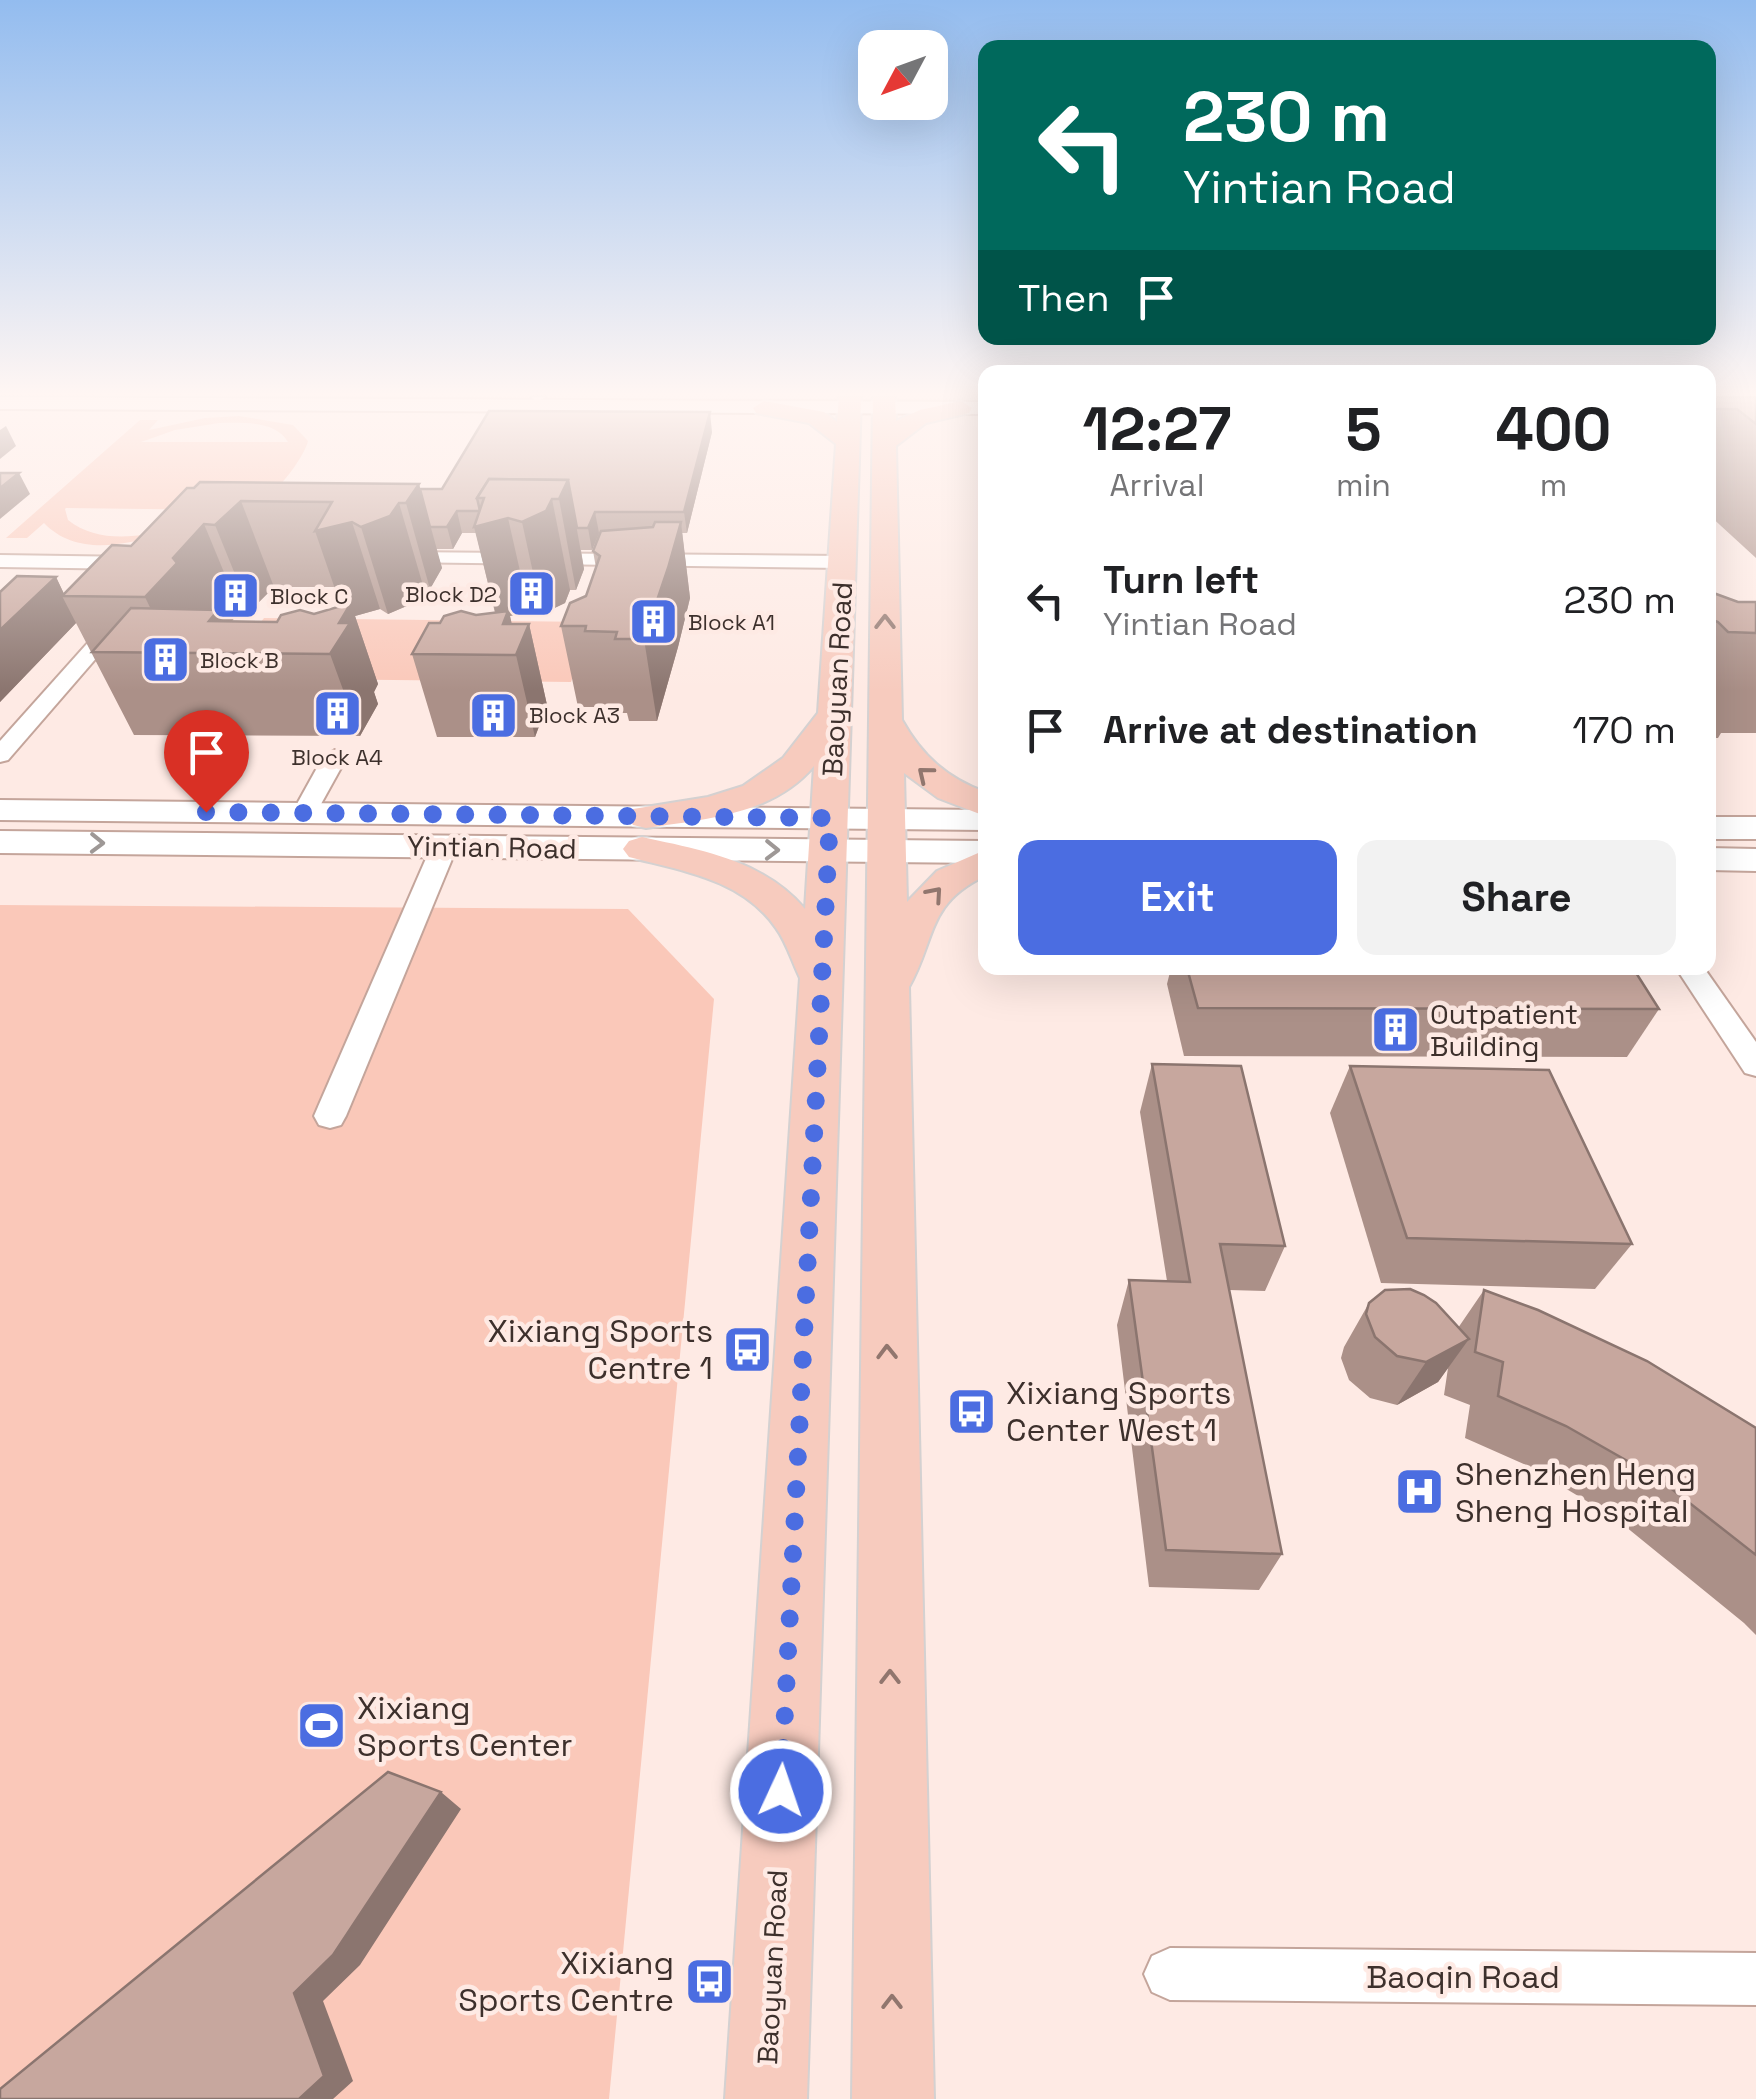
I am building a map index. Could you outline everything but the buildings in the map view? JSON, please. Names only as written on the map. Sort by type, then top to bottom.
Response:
[{"type":"main road","name":"Baoyuan Road","points":[[854,495],[843,562],[860,716]]},
{"type":"main road","name":"Baoyuan Road","points":[[865,495],[857,835],[884,1013],[893,2099]]},
{"type":"main road","points":[[644,833],[763,792],[860,716],[920,772],[941,787],[978,802]]},
{"type":"main road","points":[[644,833],[756,886],[793,920],[822,979]]},
{"type":"main road","name":"Baoyuan Road","points":[[766,2099],[822,979],[857,835]]},
{"type":"main road","points":[[884,1013],[895,969],[919,914],[951,876],[978,865]]},
{"type":"street","points":[[388,558],[843,562]]},
{"type":"street","points":[[0,561],[150,563]]},
{"type":"street","points":[[0,755],[126,611]]},
{"type":"street","points":[[304,813],[335,757]]},
{"type":"street","name":"Yintian Road","points":[[0,810],[304,813],[644,833],[857,835],[978,851]]},
{"type":"street","name":"Yintian Road","points":[[857,835],[978,821]]},
{"type":"street","points":[[1716,828],[1756,828]]},
{"type":"street","name":"Yintian Road","points":[[0,842],[444,847],[644,833]]},
{"type":"street","points":[[330,1116],[444,847]]},
{"type":"street","points":[[1716,859],[1756,860]]},
{"type":"street","points":[[1695,975],[1756,1066]]},
{"type":"street","name":"Baoqin Road","points":[[1170,1974],[1756,1979]]},
{"type":"shaded area","points":[[55,495],[269,495],[248,505],[128,543],[82,544],[62,537],[44,523],[27,538],[6,538]],"holes":[[[66,508],[228,510],[169,529],[126,536],[86,530],[68,520]]]},
{"type":"shaded area","points":[[264,618],[592,622],[571,682],[219,678]]},
{"type":"shaded area","name":"Xixiang Sports Center","points":[[0,905],[628,909],[714,999],[609,2099],[0,2099]]},
{"type":"place","name":"Block D2","points":[[532,594]]},
{"type":"place","name":"Block C","points":[[235,596]]},
{"type":"place","name":"Block A1","points":[[653,622]]},
{"type":"place","name":"Block B","points":[[165,660]]},
{"type":"place","name":"Block A4","points":[[337,713]]},
{"type":"place","name":"Block A3","points":[[494,715]]},
{"type":"place","name":"Outpatient Building","points":[[1395,1030]]},
{"type":"place","name":"Xixiang Sports Centre 1","points":[[748,1349]]},
{"type":"place","name":"Xixiang Sports Center West 1","points":[[971,1411]]},
{"type":"place","name":"Shenzhen Heng Sheng Hospital","points":[[1420,1492]]},
{"type":"place","name":"Xixiang Sports Center","points":[[322,1726]]},
{"type":"place","name":"Xixiang Sports Centre","points":[[709,1981]]},
{"type":"route","points":[[206,812],[830,818],[781,1791]]}]
